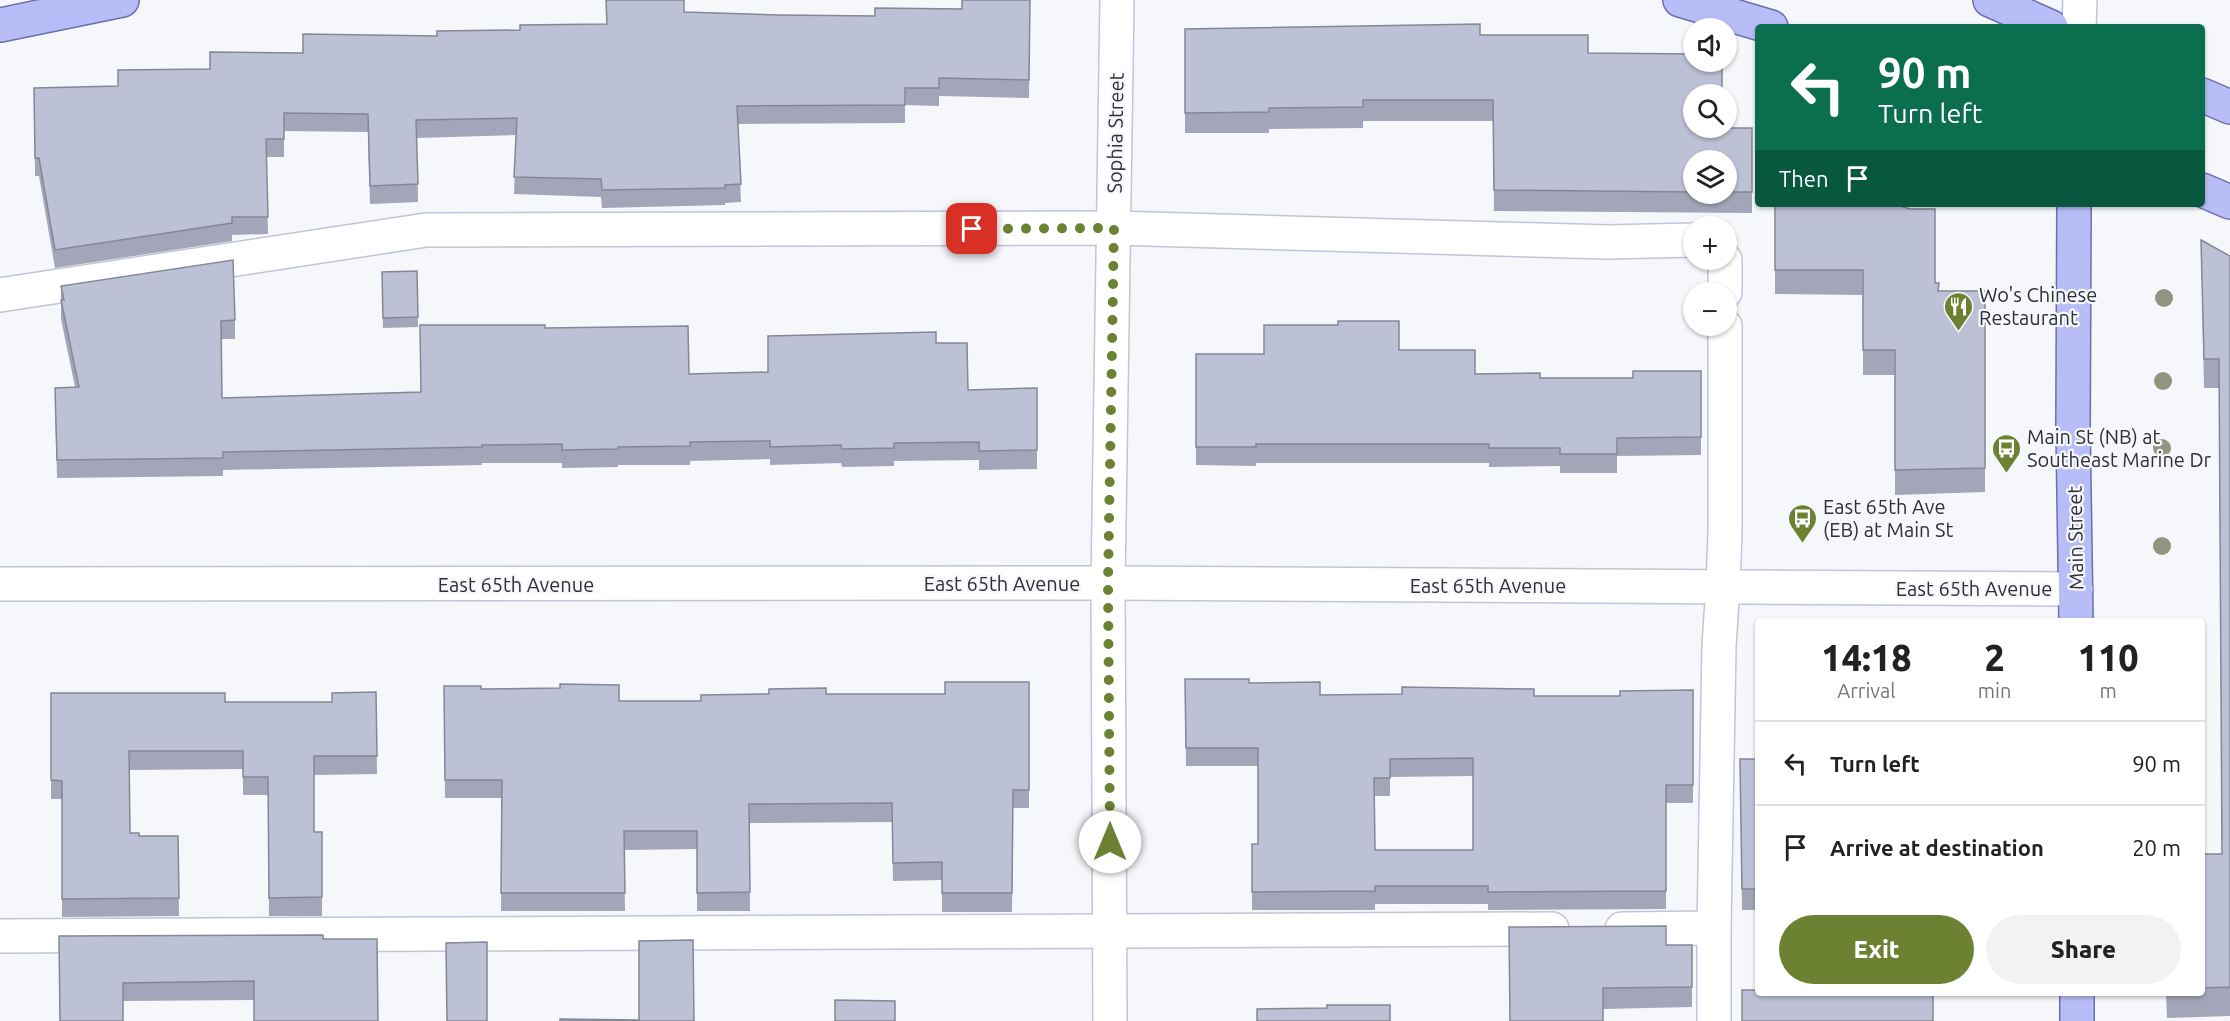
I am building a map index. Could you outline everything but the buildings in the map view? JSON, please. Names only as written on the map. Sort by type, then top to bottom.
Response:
[{"type":"main road","points":[[0,25],[122,0]]},
{"type":"main road","points":[[1680,0],[1761,24]]},
{"type":"main road","points":[[1990,0],[2044,24]]},
{"type":"main road","points":[[2205,96],[2230,107]]},
{"type":"main road","points":[[2205,191],[2230,202]]},
{"type":"main road","name":"Main Street","points":[[2074,207],[2073,428],[2076,618]]},
{"type":"main road","points":[[2077,996],[2077,1021]]},
{"type":"street","name":"Sophia Street","points":[[1110,1021],[1108,583],[1117,0]]},
{"type":"street","points":[[2079,24],[2080,0]]},
{"type":"street","points":[[0,295],[426,230],[1114,228],[1608,242],[1683,240]]},
{"type":"street","points":[[1714,1021],[1719,646],[1724,586],[1725,336]]},
{"type":"street","name":"East 65th Avenue","points":[[0,584],[1108,583],[2076,589]]},
{"type":"street","points":[[0,936],[1714,928]]},
{"type":"place","name":"Wo's Chinese Restaurant","points":[[1958,332]]},
{"type":"place","name":"Main St (NB) at Southeast Marine Dr","points":[[2006,474]]},
{"type":"place","name":"East 65th Ave (EB) at Main St","points":[[1802,544]]},
{"type":"route","points":[[972,229],[1114,228],[1108,583],[1110,842]]}]
